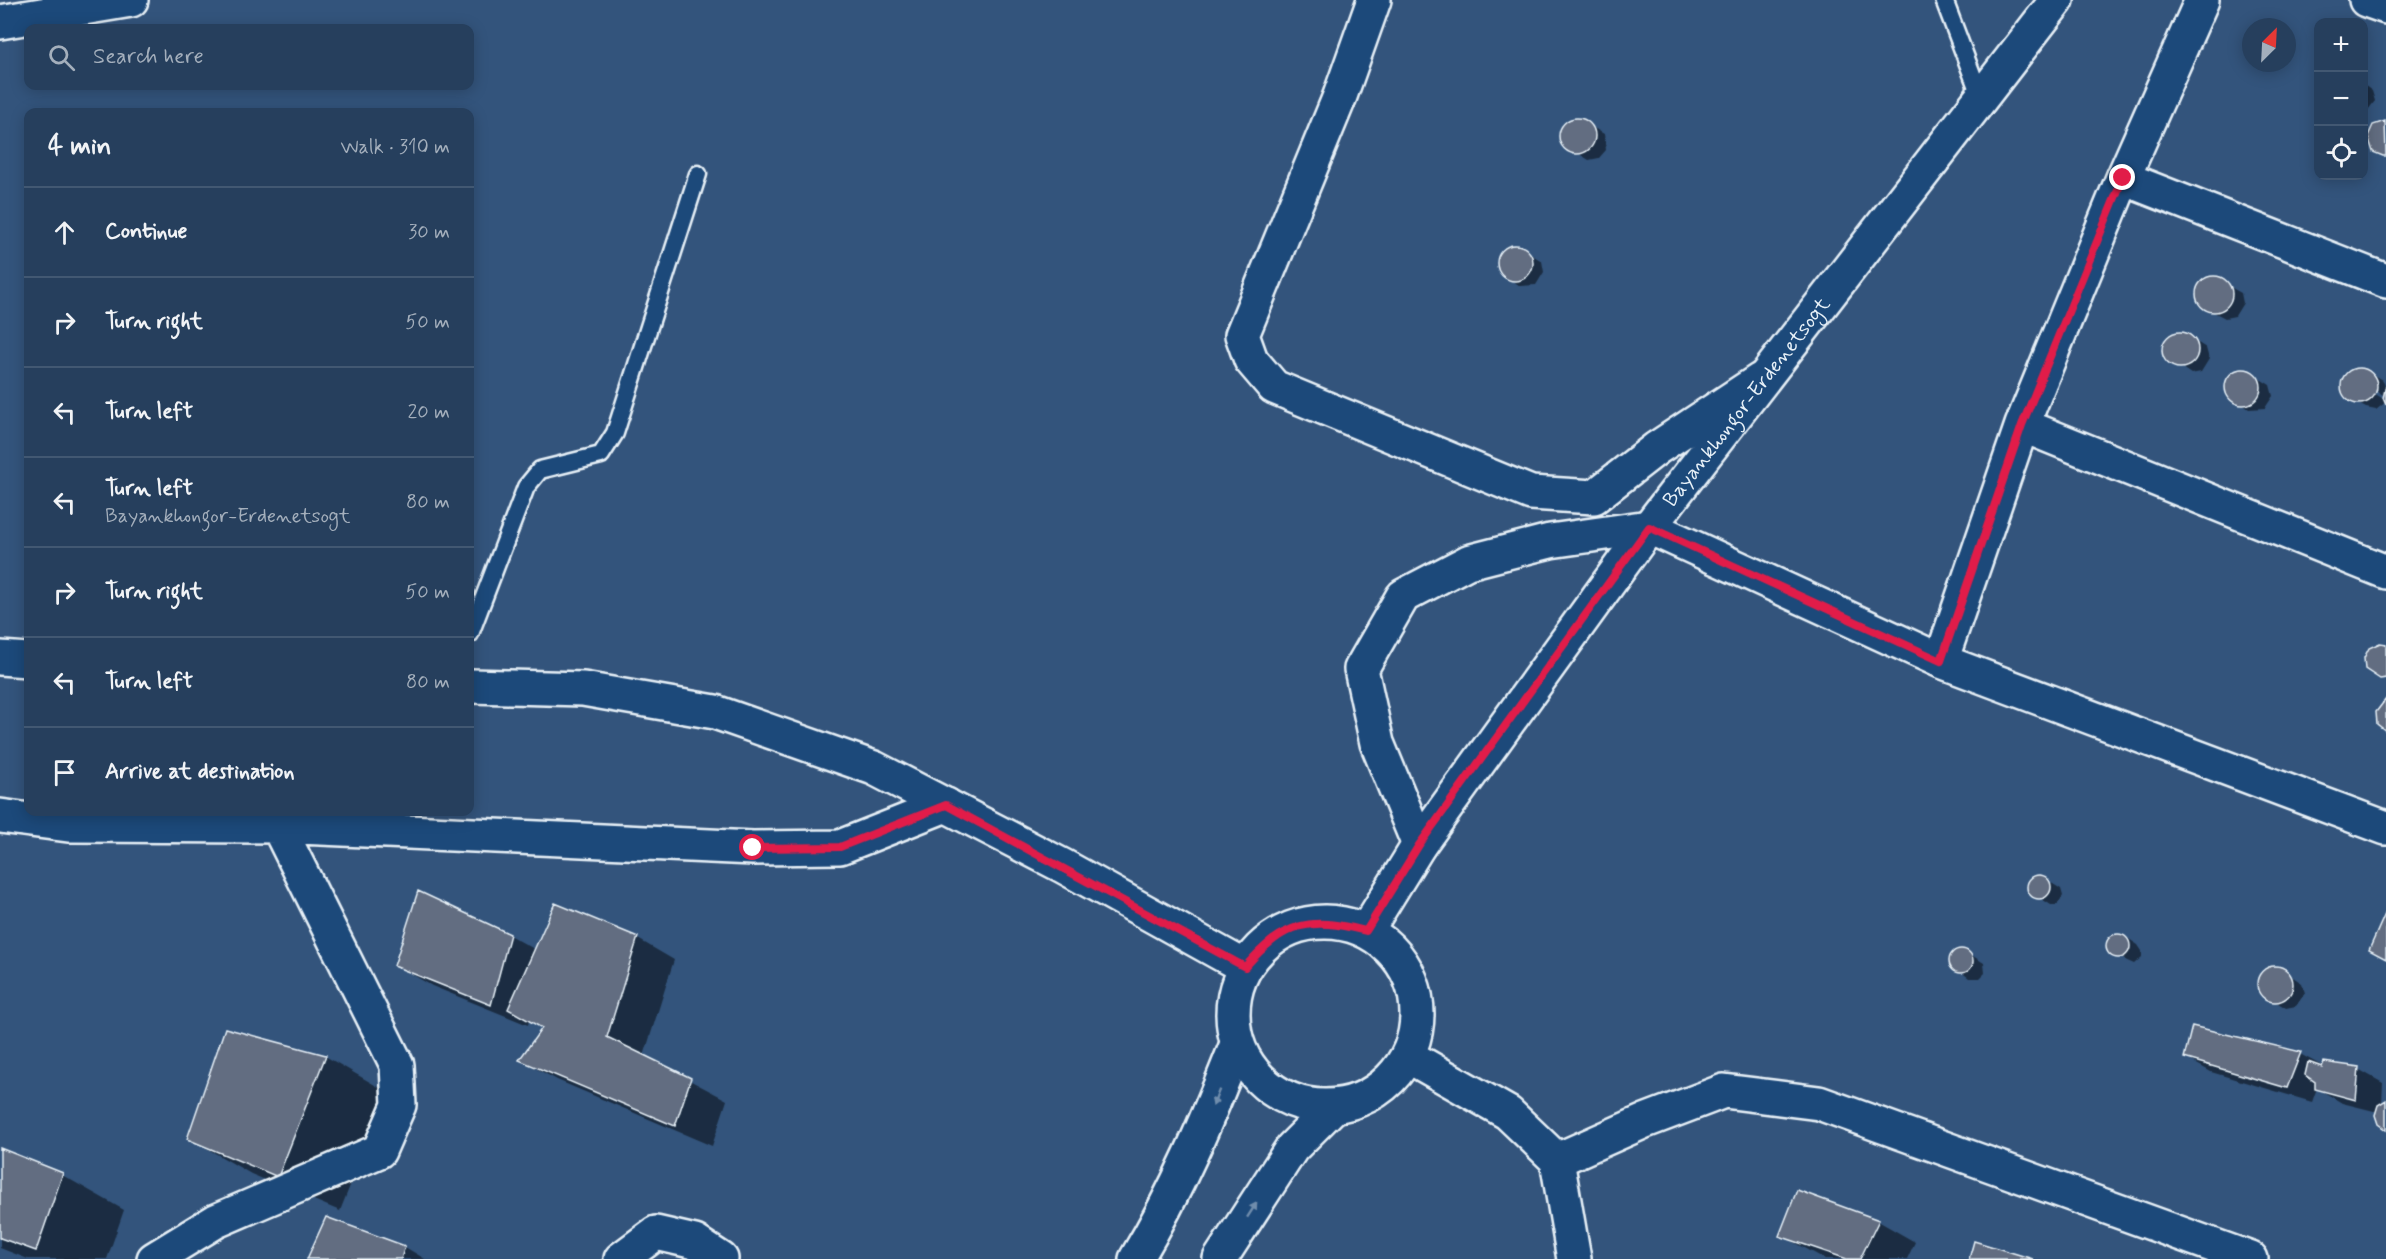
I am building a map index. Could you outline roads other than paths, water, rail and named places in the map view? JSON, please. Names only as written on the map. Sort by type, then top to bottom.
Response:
[{"type":"street","points":[[0,22],[131,0]]},
{"type":"street","points":[[1374,0],[1340,96],[1242,335],[1251,360],[1274,387],[1531,494],[1594,497],[1657,448],[1766,376]]},
{"type":"street","name":"Bayankhongor-Erdenetsogt","points":[[1366,931],[1419,845],[1649,527],[2057,0]]},
{"type":"street","points":[[1941,661],[2022,425],[2123,178],[2202,0]]},
{"type":"street","points":[[2366,0],[2386,7]]},
{"type":"street","points":[[2123,178],[2386,281]]},
{"type":"street","points":[[2022,425],[2386,572]]},
{"type":"street","points":[[1419,845],[1377,743],[1361,669],[1403,596],[1468,562],[1550,541],[1649,527],[1941,661],[2386,828]]},
{"type":"street","points":[[0,658],[24,660]]},
{"type":"street","points":[[474,686],[583,689],[715,712],[874,768],[1245,967]]},
{"type":"street","points":[[0,816],[68,825],[274,819],[753,848],[840,847],[946,805]]},
{"type":"street","points":[[154,1259],[216,1221],[380,1150],[399,1105],[397,1065],[274,819]]},
{"type":"street","points":[[1332,922],[1366,931],[1395,953],[1413,985],[1418,1021],[1408,1056],[1389,1081],[1381,1087],[1363,1098],[1333,1107],[1302,1104],[1274,1092],[1252,1071],[1237,1044],[1232,1014],[1245,967],[1267,942],[1298,925],[1332,922]]},
{"type":"street","points":[[1136,1259],[1155,1227],[1209,1115],[1237,1044]]},
{"type":"street","points":[[1408,1056],[1508,1113],[1557,1160],[1574,1259]]},
{"type":"street","points":[[1557,1160],[1645,1121],[1724,1090],[1819,1103],[2252,1259]]},
{"type":"street","points":[[1220,1259],[1292,1148],[1333,1107]]},
{"type":"street","points":[[621,1259],[656,1233],[694,1242],[721,1259]]},
{"type":"lane","points":[[1944,0],[1981,98]]},
{"type":"lane","points":[[474,624],[526,487],[540,470],[601,455],[615,433],[698,174]]}]
